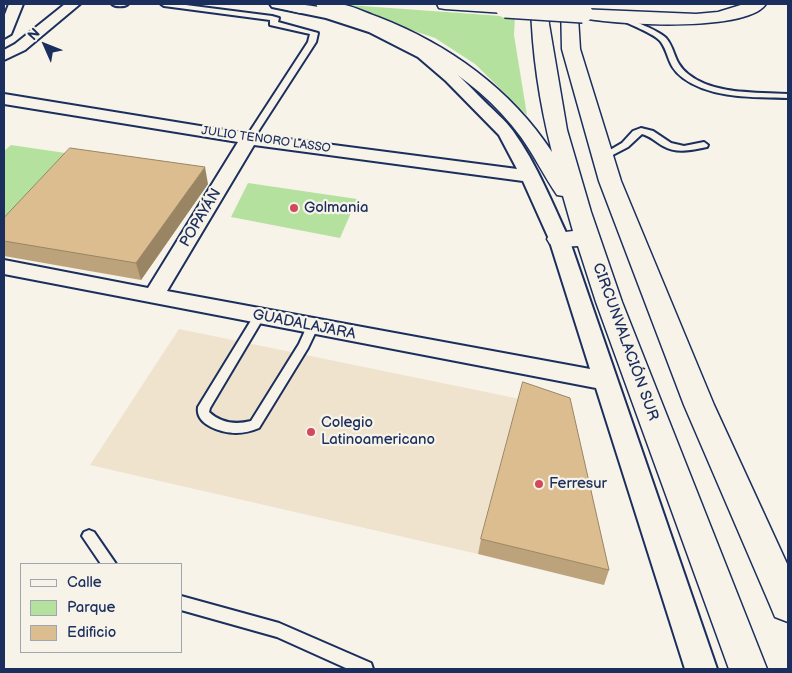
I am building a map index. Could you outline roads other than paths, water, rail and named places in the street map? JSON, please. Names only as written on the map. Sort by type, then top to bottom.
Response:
[{"type":"main road","points":[[324,4],[402,33],[443,55],[498,101],[527,132],[579,212]]},
{"type":"main road","points":[[445,4],[505,8],[579,6],[683,9],[721,4]]},
{"type":"main road","name":"CIRCUNVALACIÓN SUR","points":[[539,4],[540,24],[557,130],[579,212],[612,311],[748,669]]},
{"type":"main road","points":[[579,6],[613,14],[703,18],[730,14],[758,4]]},
{"type":"main road","points":[[579,6],[571,49],[602,157],[654,294],[699,404],[788,605]]},
{"type":"main road","points":[[559,239],[589,238]]},
{"type":"street","points":[[5,31],[16,4]]},
{"type":"street","points":[[4,56],[20,47],[73,4]]},
{"type":"street","points":[[277,4],[329,14],[374,30],[423,54],[452,78],[506,133],[530,176],[559,239],[701,669]]},
{"type":"street","name":"JULIO TENORO LASSO","points":[[4,99],[249,139],[530,176]]},
{"type":"street","name":"POPAYÁN","points":[[154,296],[249,139]]},
{"type":"street","name":"GUADALAJARA","points":[[4,267],[259,317],[606,381]]},
{"type":"lane","points":[[116,4],[125,4]]},
{"type":"lane","points":[[164,4],[272,18],[276,20],[273,23],[314,33],[312,42],[249,139]]},
{"type":"lane","points":[[613,14],[662,38],[674,65],[694,82],[734,92],[788,96]]},
{"type":"lane","points":[[602,157],[625,145],[636,133],[641,131],[650,133],[668,145],[684,149],[704,146]]},
{"type":"lane","points":[[259,317],[204,407],[203,413],[208,419],[233,430],[255,425],[304,345],[312,327]]},
{"type":"lane","points":[[89,536],[108,563]]},
{"type":"lane","points":[[182,604],[279,630],[365,669]]},
{"type":"place","name":"Golmania","points":[[294,208]]},
{"type":"place","name":"Colegio Latinoamericano","points":[[311,432]]},
{"type":"place","name":"Ferresur","points":[[539,484]]}]
